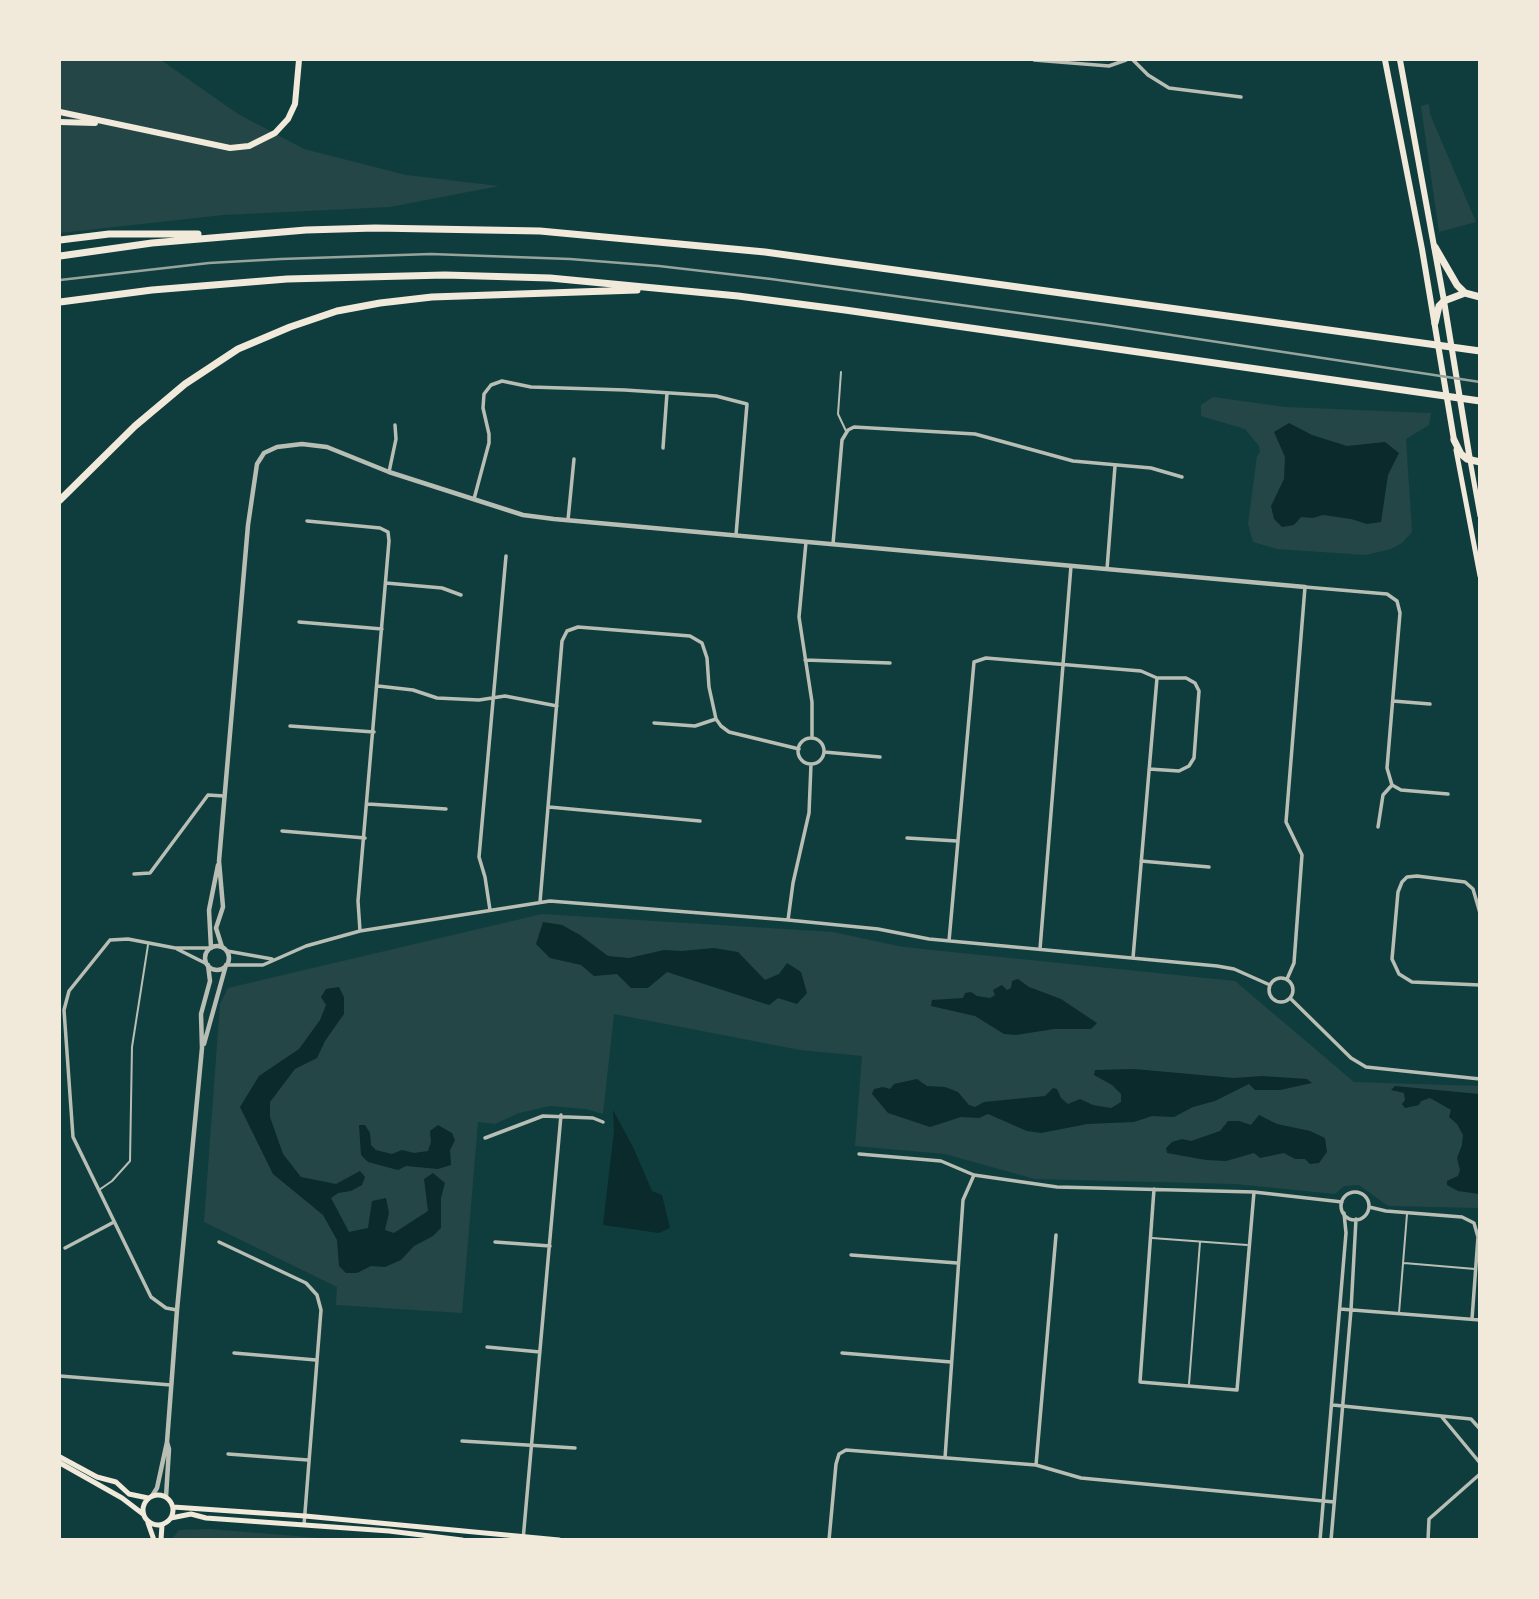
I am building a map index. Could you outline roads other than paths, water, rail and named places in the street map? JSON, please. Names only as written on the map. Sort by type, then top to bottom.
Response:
[{"type":"highway","points":[[60,240],[109,234],[239,234],[375,228],[514,230],[765,252],[1479,351]]},
{"type":"highway","points":[[60,256],[239,234]]},
{"type":"highway","points":[[1435,247],[1450,277],[1465,293],[1479,298]]},
{"type":"highway","points":[[60,302],[218,284],[355,276],[529,277],[666,289],[845,310],[1479,401]]},
{"type":"highway","points":[[60,500],[135,426],[185,384],[239,349],[316,317],[380,303],[432,298],[666,289]]},
{"type":"highway","points":[[1435,326],[1439,306],[1444,301],[1465,293]]},
{"type":"highway","points":[[1454,440],[1461,454],[1479,462]]},
{"type":"main road","points":[[60,112],[230,148],[256,145],[275,133],[288,120],[295,104],[299,60]]},
{"type":"main road","points":[[1384,60],[1479,576]]},
{"type":"main road","points":[[1400,60],[1465,419],[1479,516]]},
{"type":"main road","points":[[60,121],[114,124]]},
{"type":"main road","points":[[60,1460],[97,1477],[116,1482],[129,1494],[166,1497],[173,1507],[171,1518]]},
{"type":"main road","points":[[60,1460],[143,1514],[154,1539]]},
{"type":"main road","points":[[143,1514],[143,1505],[150,1497]]},
{"type":"main road","points":[[173,1507],[559,1539]]},
{"type":"main road","points":[[147,1521],[162,1525],[171,1518],[191,1514],[206,1518],[462,1539]]},
{"type":"main road","points":[[161,1539],[162,1525]]},
{"type":"street","points":[[1034,60],[1110,66],[1126,60]]},
{"type":"street","points":[[1133,60],[1148,75],[1169,88],[1241,97]]},
{"type":"street","points":[[474,499],[489,443],[482,408],[484,394],[491,385],[502,381],[531,387],[716,396],[747,404],[736,535]]},
{"type":"street","points":[[663,448],[667,393]]},
{"type":"street","points":[[389,472],[396,439],[395,425]]},
{"type":"street","points":[[833,544],[841,445],[851,428],[975,434],[1073,461],[1152,468],[1182,477]]},
{"type":"street","points":[[150,1497],[157,1488],[167,1441],[202,1048],[201,1014],[209,989],[206,955],[210,948],[209,910],[219,861],[248,526],[260,459],[268,450],[302,444],[327,447],[389,472],[523,515],[568,521],[1387,594],[1397,601],[1400,613],[1387,768],[1392,785],[1401,790],[1448,794]]},
{"type":"street","points":[[568,521],[573,459]]},
{"type":"street","points":[[1107,569],[1115,466]]},
{"type":"street","points":[[307,521],[380,528],[388,532],[378,686],[358,901],[360,931]]},
{"type":"street","points":[[806,542],[799,617],[812,702],[812,738]]},
{"type":"street","points":[[490,910],[479,856],[506,556]]},
{"type":"street","points":[[1040,949],[1070,566]]},
{"type":"street","points":[[386,583],[442,588],[461,595]]},
{"type":"street","points":[[1287,979],[1294,963],[1303,855],[1286,822],[1305,587]]},
{"type":"street","points":[[299,622],[382,629]]},
{"type":"street","points":[[540,902],[562,641],[567,631],[578,627],[690,636],[702,643],[707,658],[709,687],[716,719],[721,726],[729,732],[799,749]]},
{"type":"street","points":[[949,941],[974,662],[986,658],[1141,671],[1157,678],[1186,678],[1195,683],[1199,691],[1194,758],[1189,766],[1179,771],[1149,769]]},
{"type":"street","points":[[805,660],[890,663]]},
{"type":"street","points":[[1133,958],[1157,678]]},
{"type":"street","points":[[378,686],[461,700],[523,698],[557,706]]},
{"type":"street","points":[[1393,701],[1430,704]]},
{"type":"street","points":[[654,723],[695,726],[716,719]]},
{"type":"street","points":[[290,726],[374,732]]},
{"type":"street","points":[[812,738],[820,741],[824,752],[820,761],[811,764],[803,761],[799,749],[803,741],[812,738]]},
{"type":"street","points":[[824,752],[880,757]]},
{"type":"street","points":[[788,919],[809,813],[811,764]]},
{"type":"street","points":[[1378,827],[1382,795],[1392,785]]},
{"type":"street","points":[[134,874],[150,873],[208,795],[224,796]]},
{"type":"street","points":[[368,804],[446,809]]},
{"type":"street","points":[[548,807],[700,821]]},
{"type":"street","points":[[282,831],[365,838]]},
{"type":"street","points":[[907,838],[957,841]]},
{"type":"street","points":[[202,1048],[229,959],[216,928],[223,907],[219,861]]},
{"type":"street","points":[[1141,861],[1209,867]]},
{"type":"street","points":[[1479,911],[1473,889],[1465,881],[1407,877],[1398,892],[1392,959],[1399,974],[1412,982],[1479,985]]},
{"type":"street","points":[[175,948],[216,969],[226,965],[263,965],[306,946],[360,931],[540,902],[788,919],[866,927],[949,941],[1225,967],[1270,985]]},
{"type":"street","points":[[177,1310],[166,1308],[151,1297],[73,1137],[64,1010],[69,991],[110,940],[128,939],[175,948],[225,949],[274,960]]},
{"type":"street","points":[[1279,978],[1287,979],[1293,990],[1290,998],[1283,1003],[1274,1000],[1269,993],[1270,985],[1279,978]]},
{"type":"street","points":[[1290,998],[1351,1058],[1366,1067],[1479,1079]]},
{"type":"street","points":[[524,1538],[561,1115]]},
{"type":"street","points":[[485,1138],[543,1116],[593,1118],[603,1122]]},
{"type":"street","points":[[859,1154],[940,1161],[974,1175],[1057,1187],[1254,1192],[1342,1202]]},
{"type":"street","points":[[945,1458],[963,1200],[974,1175]]},
{"type":"street","points":[[1154,1189],[1140,1381],[1237,1390],[1254,1192]]},
{"type":"street","points":[[1320,1539],[1346,1233],[1342,1202],[1347,1195],[1360,1192],[1367,1198],[1369,1207],[1365,1215],[1356,1219]]},
{"type":"street","points":[[1369,1207],[1462,1217],[1475,1223],[1478,1237],[1472,1319]]},
{"type":"street","points":[[1344,1213],[1356,1219]]},
{"type":"street","points":[[1331,1539],[1351,1310],[1356,1219]]},
{"type":"street","points":[[65,1248],[114,1222]]},
{"type":"street","points":[[1036,1465],[1056,1235]]},
{"type":"street","points":[[219,1242],[306,1283],[317,1295],[321,1310],[304,1525]]},
{"type":"street","points":[[495,1242],[550,1246]]},
{"type":"street","points":[[851,1255],[958,1263]]},
{"type":"street","points":[[1340,1309],[1479,1320]]},
{"type":"street","points":[[487,1347],[540,1352]]},
{"type":"street","points":[[234,1353],[316,1360]]},
{"type":"street","points":[[842,1353],[951,1362]]},
{"type":"street","points":[[60,1376],[171,1385]]},
{"type":"street","points":[[1332,1405],[1471,1419],[1479,1429]]},
{"type":"street","points":[[1439,1415],[1479,1463]]},
{"type":"street","points":[[166,1497],[169,1450],[167,1441]]},
{"type":"street","points":[[462,1441],[575,1448]]},
{"type":"street","points":[[829,1539],[836,1464],[842,1451],[851,1450],[1036,1465],[1081,1478],[1334,1502]]},
{"type":"street","points":[[228,1454],[308,1460]]},
{"type":"street","points":[[1428,1539],[1429,1518],[1479,1474]]},
{"type":"lane","points":[[841,372],[838,414],[847,432]]},
{"type":"lane","points":[[98,1191],[112,1181],[130,1161],[132,1047],[148,943]]},
{"type":"lane","points":[[1399,1314],[1407,1213]]},
{"type":"lane","points":[[1151,1238],[1250,1245]]},
{"type":"lane","points":[[1189,1386],[1200,1242]]},
{"type":"lane","points":[[1402,1263],[1476,1269]]},
{"type":"railway","points":[[60,280],[209,263],[281,259],[431,254],[570,259],[771,279],[1106,325],[1480,382]]}]
